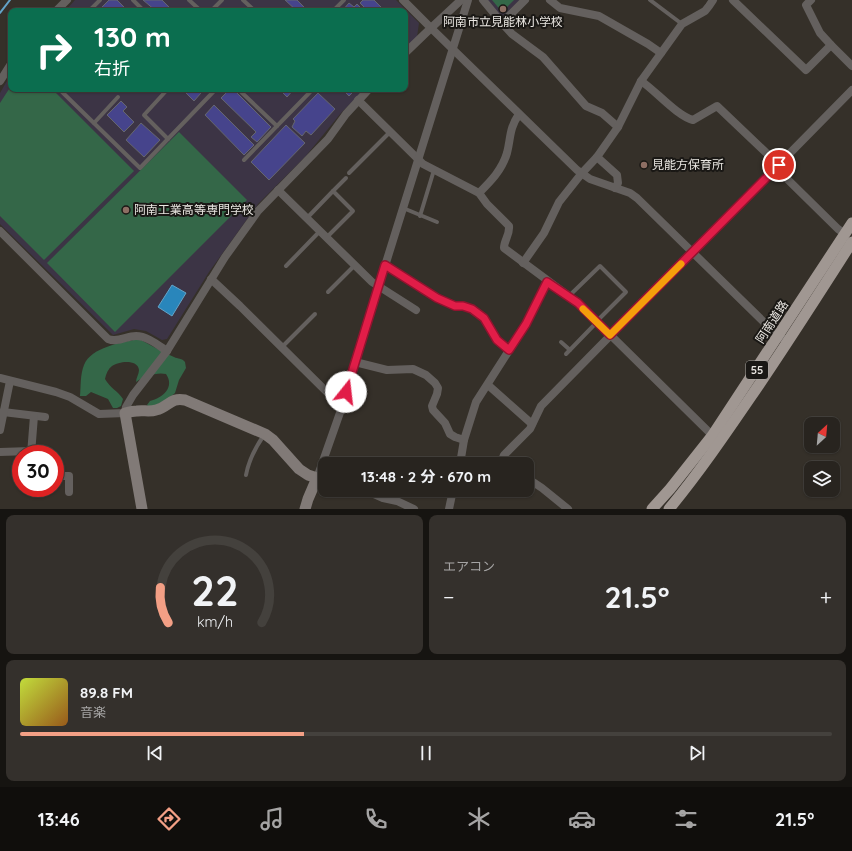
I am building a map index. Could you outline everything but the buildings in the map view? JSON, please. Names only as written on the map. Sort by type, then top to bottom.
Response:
[{"type":"highway","name":"阿南道路","points":[[669,509],[694,479],[716,439],[784,339],[848,238],[852,223]]},
{"type":"highway","name":"阿南道路","points":[[652,509],[716,439]]},
{"type":"main road","points":[[142,509],[125,413],[136,411],[155,411],[174,400],[179,399],[185,400],[265,434],[273,440],[299,469],[308,475],[318,478]]},
{"type":"main road","points":[[305,509],[308,499],[318,484]]},
{"type":"street","points":[[59,8],[67,0]]},
{"type":"street","points":[[403,0],[577,170],[590,179],[630,193],[637,198],[692,253],[784,339]]},
{"type":"street","points":[[408,50],[461,0]]},
{"type":"street","points":[[327,457],[355,362],[468,0]]},
{"type":"street","points":[[483,0],[512,34],[543,57],[586,106],[602,113],[618,127]]},
{"type":"street","points":[[502,23],[525,0]]},
{"type":"street","points":[[550,0],[560,8],[599,16],[661,53]]},
{"type":"street","points":[[523,263],[544,233],[559,202],[582,173],[598,156],[618,127],[641,81],[661,53],[682,24],[705,11],[713,0]]},
{"type":"street","points":[[734,0],[806,70],[831,45]]},
{"type":"street","points":[[811,0],[806,4],[820,33],[852,66]]},
{"type":"street","points":[[0,81],[3,68]]},
{"type":"street","points":[[641,81],[686,118],[692,120],[717,106],[723,110],[848,238]]},
{"type":"street","points":[[503,457],[530,429],[541,406],[852,90]]},
{"type":"street","points":[[0,378],[70,397],[99,414],[125,413],[126,407],[133,395],[166,351],[225,256],[258,211],[328,139],[346,114],[366,92]]},
{"type":"street","points":[[358,100],[424,164],[479,193],[487,204],[509,226],[510,231],[504,244],[504,248],[547,282],[578,303],[716,439]]},
{"type":"street","points":[[479,193],[501,168],[507,153],[511,128],[518,114]]},
{"type":"street","points":[[598,156],[617,175],[618,183],[615,188]]},
{"type":"street","points":[[278,190],[372,282],[416,310]]},
{"type":"street","points":[[0,231],[108,339],[114,341],[136,336],[146,338],[166,351]]},
{"type":"street","points":[[385,265],[437,298],[455,306],[463,306],[472,309],[484,318],[497,340],[509,350]]},
{"type":"street","points":[[211,279],[342,407]]},
{"type":"street","points":[[461,457],[464,440],[476,402],[526,324],[547,282]]},
{"type":"street","points":[[355,362],[387,370],[413,369],[426,375],[438,388],[438,394],[432,406],[433,410],[445,423],[450,434],[464,440]]},
{"type":"street","points":[[0,430],[10,381]]},
{"type":"street","points":[[488,385],[532,424]]},
{"type":"street","points":[[4,412],[45,417]]},
{"type":"street","points":[[32,445],[34,416]]},
{"type":"street","points":[[0,452],[12,452]]},
{"type":"street","points":[[64,476],[69,476],[69,492]]},
{"type":"street","points":[[534,483],[565,508]]},
{"type":"street","points":[[381,497],[397,501],[414,509]]},
{"type":"street","points":[[449,509],[452,497]]},
{"type":"lane","points":[[92,8],[100,0]]},
{"type":"lane","points":[[133,0],[141,8]]},
{"type":"lane","points":[[189,0],[198,8]]},
{"type":"lane","points":[[214,8],[222,0]]},
{"type":"lane","points":[[243,0],[252,8]]},
{"type":"lane","points":[[336,8],[344,0]]},
{"type":"lane","points":[[650,0],[682,24]]},
{"type":"lane","points":[[62,92],[140,168],[213,92]]},
{"type":"lane","points":[[165,92],[144,115],[168,139]]},
{"type":"lane","points":[[241,92],[277,126]]},
{"type":"lane","points":[[244,160],[310,92]]},
{"type":"lane","points":[[94,123],[118,97]]},
{"type":"lane","points":[[350,173],[390,132]]},
{"type":"lane","points":[[420,216],[434,170]]},
{"type":"lane","points":[[307,218],[346,178]]},
{"type":"lane","points":[[326,237],[353,211],[333,191]]},
{"type":"lane","points":[[403,208],[437,222]]},
{"type":"lane","points":[[286,266],[320,231]]},
{"type":"lane","points":[[328,292],[355,265]]},
{"type":"lane","points":[[566,354],[626,292],[600,266],[568,296]]},
{"type":"lane","points":[[282,347],[315,314]]},
{"type":"lane","points":[[561,342],[570,350]]},
{"type":"lane","points":[[246,475],[248,462],[265,434]]},
{"type":"shaded area","points":[[75,0],[396,0],[404,8],[68,8]]},
{"type":"shaded area","name":"阿南市立見能林小学校","points":[[487,0],[520,0],[502,17]]},
{"type":"shaded area","points":[[408,12],[419,23],[417,37],[408,46]]},
{"type":"shaded area","name":"阿南工業高等専門学校","points":[[8,79],[8,92],[362,92],[341,113],[305,157],[258,204],[209,272],[167,339],[162,340],[146,331],[134,329],[113,335],[0,224],[0,93]]},
{"type":"green space","points":[[492,0],[514,0],[502,12]]},
{"type":"green space","points":[[8,91],[8,92],[55,92],[134,171],[44,260],[0,216],[0,103]]},
{"type":"green space","points":[[179,132],[247,200],[115,332],[47,263]]},
{"type":"green space","points":[[139,339],[185,362],[186,368],[179,380],[175,393],[169,398],[150,408],[147,405],[150,401],[163,395],[168,387],[169,383],[166,374],[147,376],[136,382],[139,372],[138,366],[132,363],[123,362],[112,366],[107,372],[105,379],[123,399],[121,406],[113,408],[108,399],[91,392],[86,396],[80,396],[84,365],[93,354],[108,346]]},
{"type":"water","points":[[172,285],[186,293],[172,316],[158,307]]},
{"type":"waterway","points":[[0,13],[10,0]]},
{"type":"slow traffic","points":[[583,309],[610,335],[681,264]]},
{"type":"place","name":"阿南市立見能林小学校","points":[[503,9]]},
{"type":"place","name":"見能方保育所","points":[[644,165]]},
{"type":"place","name":"阿南工業高等専門学校","points":[[126,210]]},
{"type":"route","points":[[346,392],[385,265],[437,298],[455,306],[463,306],[472,309],[484,318],[497,340],[509,350],[526,324],[547,282],[578,303],[610,335],[779,165]]}]
